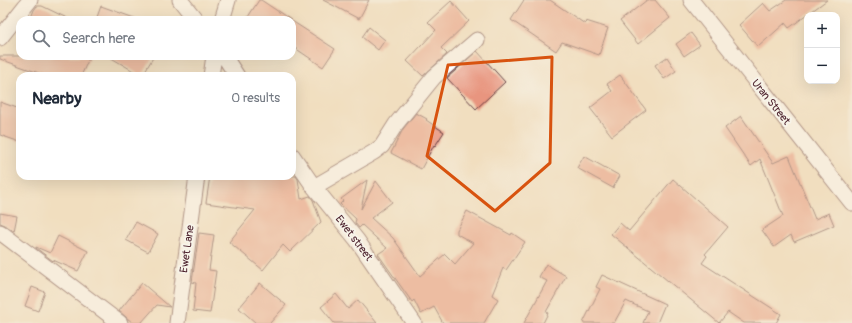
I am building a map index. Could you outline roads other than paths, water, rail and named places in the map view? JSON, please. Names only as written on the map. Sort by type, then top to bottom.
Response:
[{"type":"street","points":[[17,16],[30,0]]},
{"type":"street","points":[[180,0],[193,16]]},
{"type":"street","points":[[223,16],[228,0]]},
{"type":"street","name":"Uran Street","points":[[691,0],[852,203]]},
{"type":"street","points":[[0,38],[16,18]]},
{"type":"street","points":[[314,187],[382,146],[396,124],[434,77],[477,40]]},
{"type":"street","points":[[212,72],[213,60]]},
{"type":"street","points":[[227,60],[235,72]]},
{"type":"street","name":"Ewet street","points":[[296,161],[314,187],[357,240],[414,323]]},
{"type":"street","name":"Ewet Lane","points":[[177,323],[196,180]]},
{"type":"street","points":[[0,232],[120,323]]}]
